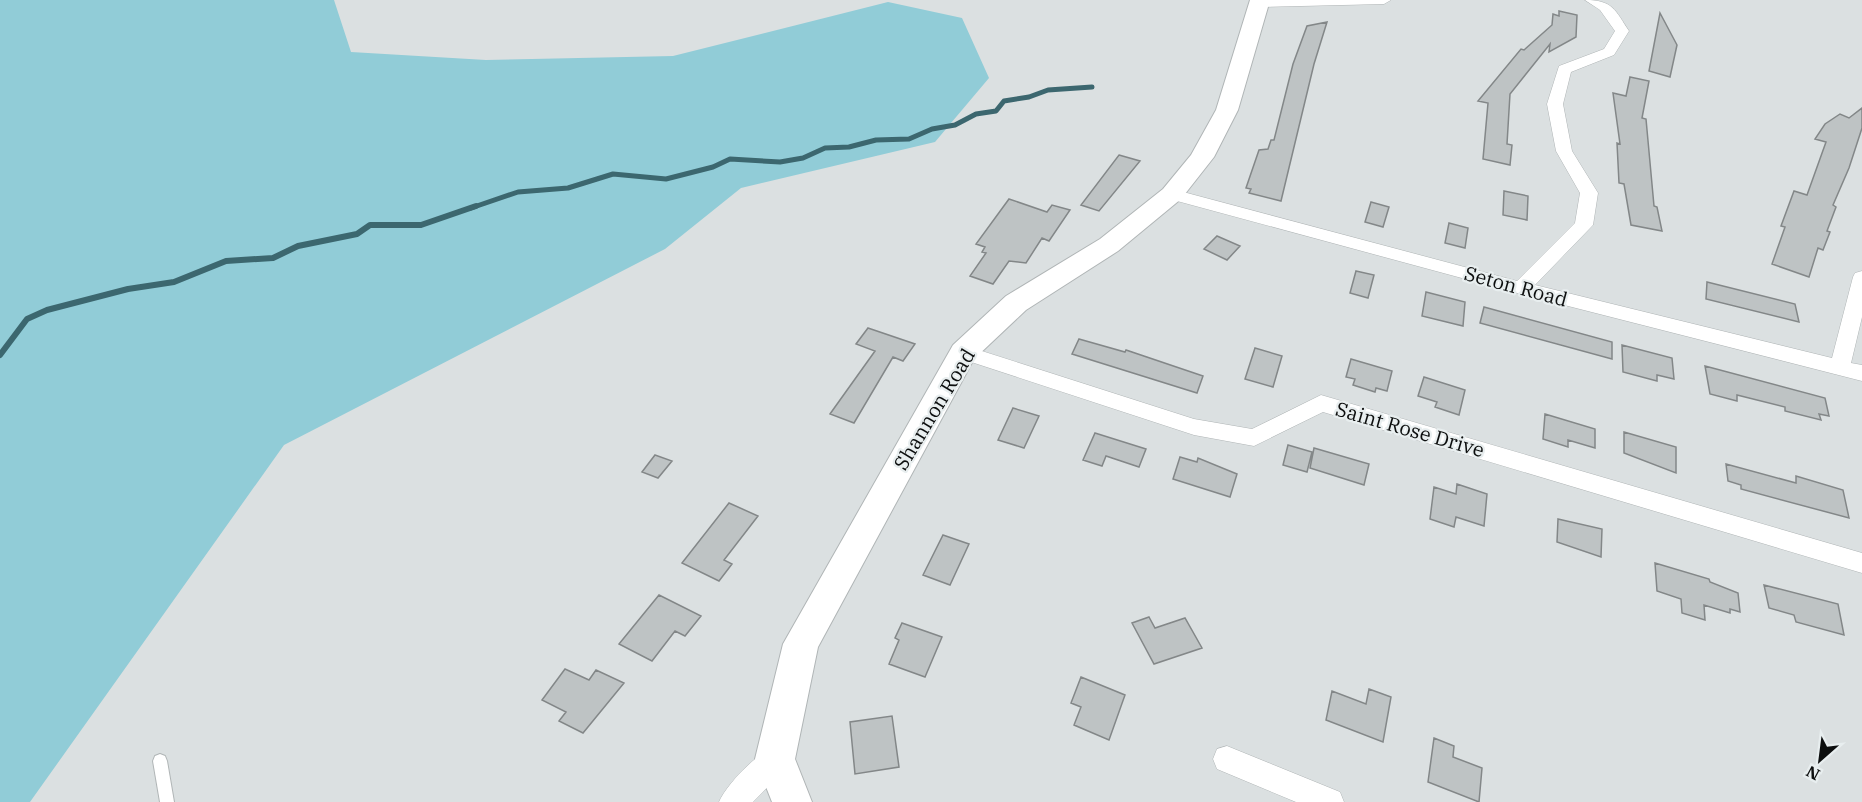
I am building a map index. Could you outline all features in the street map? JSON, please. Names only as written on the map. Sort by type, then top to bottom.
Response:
[{"type":"street","points":[[1260,1],[1384,0]]},
{"type":"street","points":[[1521,288],[1584,225],[1589,193],[1564,151],[1555,104],[1564,69],[1609,52],[1622,31],[1605,7],[1592,0]]},
{"type":"street","name":"Shannon Road","points":[[775,759],[801,644],[963,352],[1016,303],[1109,245],[1172,194],[1202,157],[1227,110],[1260,1]]},
{"type":"street","name":"Seton Road","points":[[1172,194],[1521,288],[1862,373]]},
{"type":"street","points":[[1840,367],[1862,277]]},
{"type":"street","name":"Saint Rose Drive","points":[[963,352],[1194,427],[1254,438],[1321,403],[1862,563]]},
{"type":"street","points":[[733,802],[775,759],[792,802]]},
{"type":"street","points":[[1227,759],[1330,802]]},
{"type":"lane","points":[[160,761],[167,802]]},
{"type":"shaded area","points":[[0,0],[334,0],[351,52],[486,60],[673,56],[888,2],[962,18],[989,78],[935,142],[741,188],[665,249],[284,445],[30,802],[0,802]]},
{"type":"building","points":[[1559,11],[1577,15],[1576,37],[1549,52],[1550,44],[1510,94],[1507,144],[1512,145],[1510,165],[1483,159],[1488,103],[1478,101],[1521,49],[1524,50],[1552,25],[1553,14],[1559,16]]},
{"type":"building","points":[[1660,13],[1677,45],[1670,77],[1649,71]]},
{"type":"building","points":[[1327,22],[1314,64],[1281,201],[1249,193],[1251,189],[1246,188],[1259,150],[1268,149],[1271,140],[1274,140],[1293,64],[1307,26]]},
{"type":"building","points":[[1630,77],[1649,81],[1642,118],[1646,119],[1654,206],[1657,207],[1662,231],[1631,225],[1624,184],[1619,183],[1617,143],[1620,144],[1613,93],[1626,96]]},
{"type":"building","points":[[1862,108],[1862,128],[1849,168],[1833,205],[1836,207],[1827,231],[1830,232],[1823,250],[1818,248],[1809,277],[1772,264],[1785,227],[1781,226],[1794,191],[1807,195],[1826,142],[1815,139],[1825,124],[1840,114],[1849,118]]},
{"type":"building","points":[[1119,155],[1140,161],[1099,211],[1081,205]]},
{"type":"building","points":[[1504,191],[1528,196],[1527,220],[1503,215]]},
{"type":"building","points":[[1009,199],[1047,212],[1052,205],[1070,210],[1049,241],[1042,238],[1026,263],[1009,261],[993,284],[970,276],[986,253],[982,252],[985,247],[976,244]]},
{"type":"building","points":[[1371,202],[1389,207],[1383,227],[1365,222]]},
{"type":"building","points":[[1449,223],[1468,228],[1465,248],[1445,243]]},
{"type":"building","points":[[1217,236],[1240,246],[1227,260],[1204,249]]},
{"type":"building","points":[[1356,271],[1374,275],[1368,298],[1350,293]]},
{"type":"building","points":[[1707,282],[1795,304],[1799,322],[1706,299]]},
{"type":"building","points":[[1426,292],[1465,302],[1463,326],[1422,316]]},
{"type":"building","points":[[1484,307],[1612,342],[1612,359],[1480,323]]},
{"type":"building","points":[[868,328],[915,344],[903,361],[893,357],[854,423],[830,414],[875,351],[856,344]]},
{"type":"building","points":[[1079,339],[1125,352],[1126,350],[1203,376],[1197,393],[1072,354]]},
{"type":"building","points":[[1622,345],[1672,358],[1674,379],[1657,375],[1657,381],[1623,372]]},
{"type":"building","points":[[1255,348],[1282,356],[1273,387],[1245,379]]},
{"type":"building","points":[[1351,359],[1392,371],[1387,391],[1376,388],[1375,392],[1353,385],[1355,379],[1346,377]]},
{"type":"building","points":[[1705,366],[1825,398],[1829,416],[1819,414],[1821,420],[1785,411],[1785,407],[1737,395],[1737,401],[1710,394]]},
{"type":"building","points":[[1424,377],[1465,390],[1459,415],[1435,407],[1437,402],[1418,396]]},
{"type":"building","points":[[1013,408],[1039,416],[1024,448],[998,440]]},
{"type":"building","points":[[1545,414],[1595,429],[1595,448],[1568,440],[1568,447],[1543,439]]},
{"type":"building","points":[[1624,432],[1676,447],[1676,473],[1624,453]]},
{"type":"building","points":[[1095,433],[1146,449],[1139,467],[1106,456],[1102,466],[1083,460]]},
{"type":"building","points":[[1288,445],[1312,452],[1307,472],[1283,465]]},
{"type":"building","points":[[1314,448],[1369,464],[1364,485],[1310,468]]},
{"type":"building","points":[[655,455],[672,461],[658,478],[642,472]]},
{"type":"building","points":[[1180,457],[1197,462],[1198,458],[1237,474],[1230,497],[1173,479]]},
{"type":"building","points":[[1726,464],[1796,483],[1796,476],[1843,490],[1849,518],[1741,489],[1741,485],[1728,481]]},
{"type":"building","points":[[1457,484],[1487,494],[1484,526],[1456,517],[1454,527],[1430,519],[1434,487],[1456,494]]},
{"type":"building","points":[[729,503],[758,516],[724,560],[732,564],[719,581],[682,563]]},
{"type":"building","points":[[1558,519],[1602,529],[1601,557],[1557,542]]},
{"type":"building","points":[[943,535],[969,544],[950,585],[923,575]]},
{"type":"building","points":[[1655,563],[1709,579],[1710,582],[1738,593],[1740,612],[1730,609],[1730,613],[1704,605],[1705,620],[1682,613],[1681,599],[1657,591]]},
{"type":"building","points":[[1764,585],[1838,604],[1844,635],[1796,622],[1794,615],[1769,608]]},
{"type":"building","points":[[659,595],[701,616],[685,636],[675,631],[652,661],[619,644]]},
{"type":"building","points":[[1149,617],[1155,628],[1185,618],[1202,648],[1154,664],[1132,623]]},
{"type":"building","points":[[902,623],[942,637],[925,677],[889,664],[899,640],[895,638]]},
{"type":"building","points":[[565,669],[589,680],[596,670],[624,683],[583,733],[559,721],[566,712],[542,700]]},
{"type":"building","points":[[1081,677],[1125,695],[1109,740],[1074,725],[1081,707],[1071,703]]},
{"type":"building","points":[[1369,689],[1391,697],[1383,742],[1326,720],[1332,691],[1366,704]]},
{"type":"building","points":[[892,716],[899,767],[855,774],[850,722]]},
{"type":"building","points":[[1434,738],[1454,746],[1453,757],[1482,768],[1479,802],[1428,782]]},
{"type":"waterway","points":[[471,208],[518,192],[568,188],[613,174],[666,179],[713,167],[730,159],[780,162],[803,158],[825,148],[849,147],[876,140],[909,139],[932,129],[955,125],[976,114],[996,111],[1004,101],[1029,97],[1048,90],[1092,87]]},
{"type":"waterway","points":[[0,355],[27,319],[47,310],[128,289],[174,282],[226,261],[273,258],[298,246],[357,234],[370,225],[421,225],[476,206]]}]
